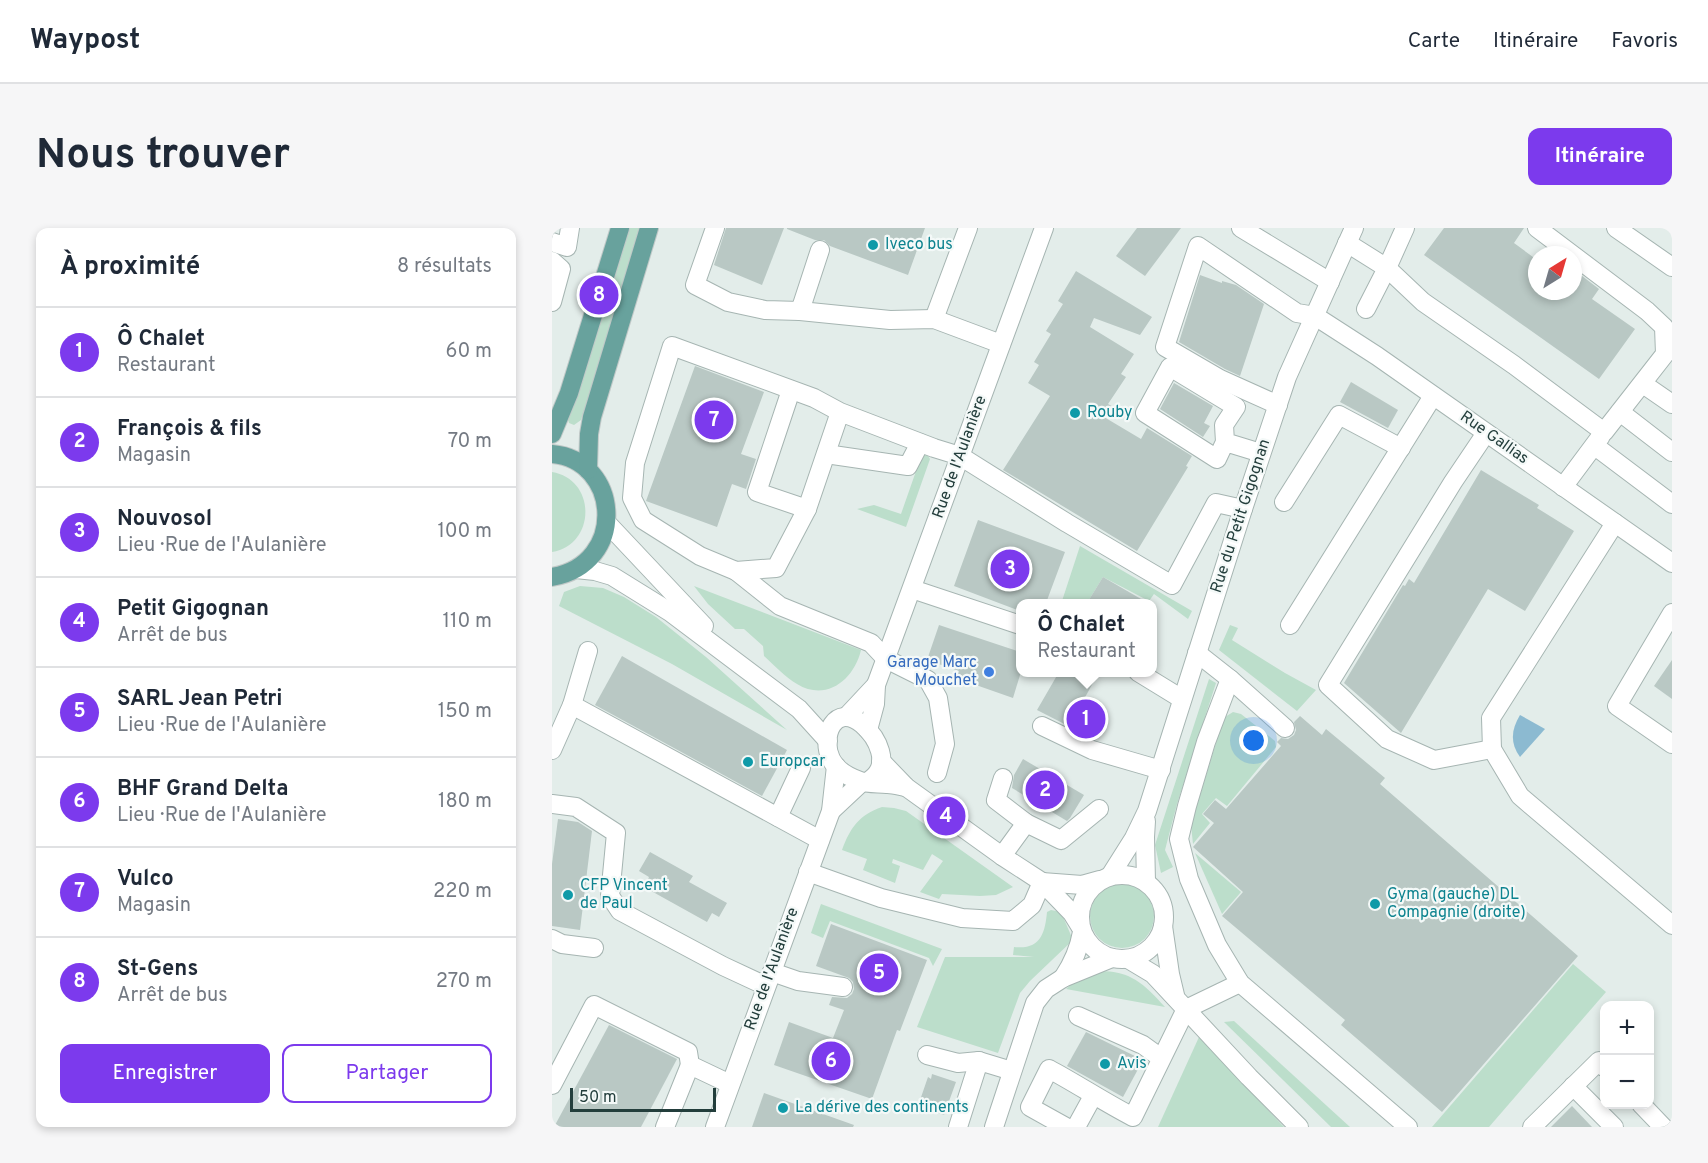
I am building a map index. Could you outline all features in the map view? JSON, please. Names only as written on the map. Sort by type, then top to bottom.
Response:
[{"type":"main road","points":[[552,434],[569,393],[620,228]]},
{"type":"main road","points":[[588,470],[592,417],[650,228]]},
{"type":"main road","points":[[552,454],[574,460],[588,470],[600,485],[606,503],[607,523],[602,541],[591,557],[576,569],[552,577]]},
{"type":"street","points":[[552,242],[567,247],[570,228]]},
{"type":"street","points":[[715,228],[695,285],[728,302],[765,310],[890,320],[934,319],[1001,344]]},
{"type":"street","points":[[934,319],[968,228]]},
{"type":"street","name":"Rue de l'Aulanière","points":[[868,730],[875,704],[876,685],[1044,228]]},
{"type":"street","points":[[1241,228],[1330,282]]},
{"type":"street","points":[[1366,309],[1388,268],[1405,228]]},
{"type":"street","points":[[1537,228],[1647,311],[1664,327],[1668,341],[1665,354],[1563,487]]},
{"type":"street","points":[[1616,228],[1672,267]]},
{"type":"street","points":[[1350,236],[1423,302],[1514,365],[1672,504]]},
{"type":"street","name":"Rue du Petit Gigognan","points":[[1105,878],[1134,838],[1147,811],[1287,377],[1350,236]]},
{"type":"street","name":"Rue Gallias","points":[[1278,405],[1220,379],[1165,347],[1198,246],[1297,313],[1315,316],[1377,356],[1672,563]]},
{"type":"street","points":[[800,311],[820,250]]},
{"type":"street","points":[[552,261],[561,269],[552,302]]},
{"type":"street","points":[[937,773],[945,744],[938,698],[928,680],[886,659],[871,643],[780,606],[736,571],[700,556],[643,520],[632,498],[635,463],[672,346],[814,398],[840,412],[920,443],[960,456],[1066,524],[1172,585],[1216,503],[1243,509]]},
{"type":"street","points":[[1170,367],[1236,407],[1224,425],[1225,442],[1217,459],[1145,413],[1170,367]]},
{"type":"street","points":[[1642,384],[1672,404]]},
{"type":"street","points":[[791,390],[757,492],[807,509]]},
{"type":"street","points":[[1290,625],[1433,396]]},
{"type":"street","points":[[736,571],[776,568],[807,509],[840,412]]},
{"type":"street","points":[[1620,412],[1672,452]]},
{"type":"street","points":[[1284,502],[1339,415],[1401,447]]},
{"type":"street","points":[[1486,433],[1452,482],[1328,686],[1387,738],[1434,760],[1492,749]]},
{"type":"street","points":[[1225,442],[1262,453]]},
{"type":"street","points":[[826,454],[908,466],[920,443]]},
{"type":"street","points":[[607,523],[734,658]]},
{"type":"street","points":[[1615,523],[1491,718],[1492,749],[1520,796],[1672,925]]},
{"type":"street","points":[[576,569],[612,576],[670,612],[799,709],[828,741]]},
{"type":"street","points":[[912,589],[1016,625]]},
{"type":"street","points":[[1672,616],[1617,706],[1672,744]]},
{"type":"street","points":[[552,750],[572,705],[588,651]]},
{"type":"street","points":[[1197,653],[1285,728]]},
{"type":"street","points":[[1146,677],[1182,699]]},
{"type":"street","points":[[1230,679],[1206,742],[1179,839],[1189,879],[1217,945],[1239,983],[1408,1127]]},
{"type":"street","name":"Rue de l'Aulanière","points":[[843,717],[876,685]]},
{"type":"street","points":[[572,705],[820,840]]},
{"type":"street","points":[[799,709],[856,720],[868,730],[880,751],[881,761],[878,773],[865,782]]},
{"type":"street","points":[[843,717],[829,729],[831,759],[836,766],[844,773],[865,782],[906,787]]},
{"type":"street","points":[[1042,726],[1092,750],[1161,770]]},
{"type":"street","points":[[881,761],[906,787],[1042,882],[1072,913],[1086,940],[1096,951],[1153,974],[1299,1127]]},
{"type":"street","name":"Rue de l'Aulanière","points":[[715,1127],[831,811],[836,766]]},
{"type":"street","points":[[777,817],[801,768]]},
{"type":"street","points":[[1003,778],[996,800],[1026,823],[1061,840],[1099,809]]},
{"type":"street","name":"Rue de l'Aulanière","points":[[831,811],[865,782]]},
{"type":"street","points":[[552,804],[576,807],[616,832],[610,896],[620,911],[723,966],[769,979],[843,987]]},
{"type":"street","name":"Rue du Petit Gigognan","points":[[1146,882],[1147,811]]},
{"type":"street","points":[[1002,856],[1026,823]]},
{"type":"street","points":[[808,872],[881,898],[962,918],[1013,921],[1032,905],[1042,882]]},
{"type":"street","points":[[1042,882],[1082,885],[1123,874],[1135,876],[1146,882],[1157,894],[1163,910],[1170,975],[1181,1003],[1161,1058],[1133,1116],[1093,1096],[1049,1069],[1030,1107],[1066,1127]]},
{"type":"street","points":[[1063,978],[1079,949],[1080,909],[1084,899],[1091,887],[1105,878]]},
{"type":"street","points":[[994,1127],[1035,1003],[1046,989],[1063,978],[1144,953],[1156,942],[1163,926]]},
{"type":"street","points":[[552,939],[562,944],[594,948]]},
{"type":"street","points":[[1181,1003],[1239,983]]},
{"type":"street","points":[[552,1085],[594,1005],[688,1052],[690,1065],[664,1127]]},
{"type":"street","points":[[1078,1016],[1143,1045],[1161,1058]]},
{"type":"street","points":[[927,1055],[958,1063],[979,1061],[1012,1071]]},
{"type":"street","points":[[958,1127],[979,1061]]},
{"type":"street","points":[[1532,1127],[1600,1062]]},
{"type":"street","points":[[690,1065],[730,1084]]},
{"type":"street","points":[[1573,1086],[1614,1127]]},
{"type":"street","points":[[1076,1127],[1093,1096]]},
{"type":"street","points":[[1646,1109],[1663,1127]]},
{"type":"green space","points":[[629,228],[642,228],[581,420],[574,425],[569,423],[567,417]]},
{"type":"green space","points":[[922,454],[930,459],[906,527],[857,509],[874,505],[901,514]]},
{"type":"green space","points":[[552,472],[566,477],[577,486],[583,498],[585,512],[583,525],[577,537],[567,547],[552,552]]},
{"type":"green space","points":[[1080,546],[1192,611],[1188,619],[1154,594],[1150,599],[1145,599],[1103,577],[1089,599],[1063,599]]},
{"type":"green space","points":[[580,586],[603,588],[624,597],[656,617],[706,657],[787,730],[672,664],[559,606],[564,592]]},
{"type":"green space","points":[[694,586],[861,650],[857,661],[845,679],[828,689],[818,691],[797,684],[764,656],[763,646],[744,629],[735,629],[708,604]]},
{"type":"green space","points":[[1230,625],[1238,628],[1232,640],[1316,690],[1297,711],[1219,650]]},
{"type":"green space","points":[[1209,679],[1216,683],[1177,804],[1165,850],[1173,867],[1161,873],[1155,845]]},
{"type":"green space","points":[[1233,712],[1241,714],[1275,741],[1276,747],[1227,806],[1216,798],[1202,814],[1210,823],[1193,844],[1191,825],[1222,723],[1225,717]]},
{"type":"green space","points":[[882,807],[906,811],[1013,887],[996,895],[942,894],[939,899],[920,892],[943,861],[932,854],[923,870],[893,859],[892,863],[900,866],[895,883],[863,870],[867,859],[842,850],[856,823],[867,814]]},
{"type":"green space","points":[[1195,853],[1241,892],[1222,914]]},
{"type":"green space","points":[[1122,884],[1140,890],[1148,898],[1154,916],[1148,934],[1140,942],[1122,948],[1104,942],[1096,934],[1090,916],[1096,898],[1104,890]]},
{"type":"green space","points":[[821,904],[942,949],[933,966],[929,958],[830,921],[823,938],[811,933]]},
{"type":"green space","points":[[1051,910],[1061,912],[1073,940],[1020,993],[998,1053],[917,1027],[945,957],[1034,957],[1013,955],[1014,947],[1030,946],[1040,939],[1045,927],[1047,912]]},
{"type":"green space","points":[[1573,964],[1606,992],[1489,1127],[1432,1127]]},
{"type":"green space","points":[[1095,971],[1117,973],[1134,979],[1165,1007],[1066,989],[1078,978]]},
{"type":"green space","points":[[1234,1021],[1350,1127],[1331,1127],[1224,1022]]},
{"type":"green space","points":[[1199,1037],[1284,1127],[1158,1127]]},
{"type":"water","points":[[1520,715],[1545,729],[1520,757],[1513,742],[1513,736]]},
{"type":"building","points":[[726,228],[784,228],[762,285],[714,265]]},
{"type":"building","points":[[787,228],[925,228],[908,275],[830,246],[824,240],[815,240]]},
{"type":"building","points":[[1137,228],[1181,228],[1145,276],[1116,256]]},
{"type":"building","points":[[1444,228],[1524,228],[1514,243],[1528,253],[1528,300],[1582,300],[1582,276],[1599,289],[1592,299],[1635,329],[1599,379],[1424,255]]},
{"type":"building","name":"Rouby","points":[[1076,271],[1152,317],[1140,335],[1094,318],[1090,327],[1134,354],[1121,374],[1126,377],[1108,404],[1115,408],[1104,417],[1141,439],[1147,428],[1192,456],[1186,466],[1188,467],[1137,551],[1003,470],[1050,396],[1028,383],[1039,365],[1034,362],[1051,334],[1046,331],[1063,304],[1058,301]]},
{"type":"building","points":[[1200,275],[1222,283],[1222,281],[1236,285],[1264,304],[1240,376],[1179,342]]},
{"type":"building","points":[[695,366],[764,392],[741,454],[756,459],[746,489],[732,484],[717,527],[646,501]]},
{"type":"building","points":[[1351,382],[1398,410],[1388,428],[1340,402]]},
{"type":"building","points":[[1174,383],[1213,406],[1204,423],[1210,426],[1203,437],[1160,409]]},
{"type":"building","points":[[1481,470],[1539,505],[1537,508],[1574,531],[1525,611],[1488,589],[1401,733],[1344,683],[1403,585],[1405,586],[1409,579],[1414,583]]},
{"type":"building","points":[[978,520],[1065,552],[1047,599],[1016,599],[1016,609],[954,586]]},
{"type":"building","points":[[1103,577],[1141,599],[1089,599]]},
{"type":"building","points":[[939,625],[1016,651],[1016,677],[1019,677],[1013,698],[956,678],[959,671],[927,660]]},
{"type":"building","points":[[622,656],[787,750],[762,796],[595,705]]},
{"type":"building","points":[[1672,660],[1672,699],[1654,686]]},
{"type":"building","points":[[1056,677],[1096,677],[1083,701],[1100,711],[1086,735],[1037,710]]},
{"type":"building","name":"Gyma (gauche) DL Compagnie (droite)","points":[[1300,716],[1322,735],[1326,729],[1385,778],[1380,784],[1578,956],[1442,1112],[1341,1025],[1345,1020],[1222,916],[1243,892],[1193,847],[1214,823],[1203,814],[1215,800],[1226,809],[1281,746],[1277,742],[1281,738],[1288,739],[1294,735],[1296,730],[1294,722]]},
{"type":"building","points":[[1023,759],[1084,795],[1067,821],[1012,788],[1014,775]]},
{"type":"building","name":"CFP Vincent de Paul","points":[[558,819],[578,822],[592,831],[580,930],[552,926],[552,864]]},
{"type":"building","points":[[650,852],[693,876],[689,882],[727,903],[719,917],[712,913],[707,922],[644,887],[649,877],[639,871]]},
{"type":"building","points":[[831,924],[927,960],[900,1031],[897,1030],[872,1099],[774,1065],[789,1022],[833,1038],[844,1010],[829,1005],[832,997],[847,998],[852,994],[853,982],[849,978],[816,966]]},
{"type":"building","points":[[609,1025],[677,1059],[641,1127],[554,1127]]},
{"type":"building","name":"Avis","points":[[1086,1032],[1143,1060],[1123,1097],[1067,1066]]},
{"type":"building","points":[[932,1074],[956,1082],[944,1115],[918,1106],[928,1077],[931,1079]]},
{"type":"building","name":"La dérive des continents","points":[[764,1093],[854,1125],[853,1127],[752,1127]]},
{"type":"building","points":[[1572,1106],[1592,1127],[1551,1127]]},
{"type":"place","name":"Iveco bus","points":[[873,245]]},
{"type":"place","name":"St-Gens","points":[[599,295]]},
{"type":"place","name":"Rouby","points":[[1075,413]]},
{"type":"place","name":"Vulco","points":[[714,420]]},
{"type":"place","name":"Nouvosol","points":[[1010,569]]},
{"type":"place","name":"Garage Marc Mouchet","points":[[989,672]]},
{"type":"place","name":"Ô Chalet","points":[[1086,719]]},
{"type":"place","name":"Europcar","points":[[748,762]]},
{"type":"place","name":"François & fils","points":[[1045,790]]},
{"type":"place","name":"Petit Gigognan","points":[[946,816]]},
{"type":"place","name":"CFP Vincent de Paul","points":[[568,895]]},
{"type":"place","name":"Gyma (gauche) DL Compagnie (droite)","points":[[1375,904]]},
{"type":"place","name":"SARL Jean Petri","points":[[879,973]]},
{"type":"place","name":"BHF Grand Delta","points":[[831,1061]]},
{"type":"place","name":"Avis","points":[[1105,1064]]},
{"type":"place","name":"La dérive des continents","points":[[783,1108]]}]
